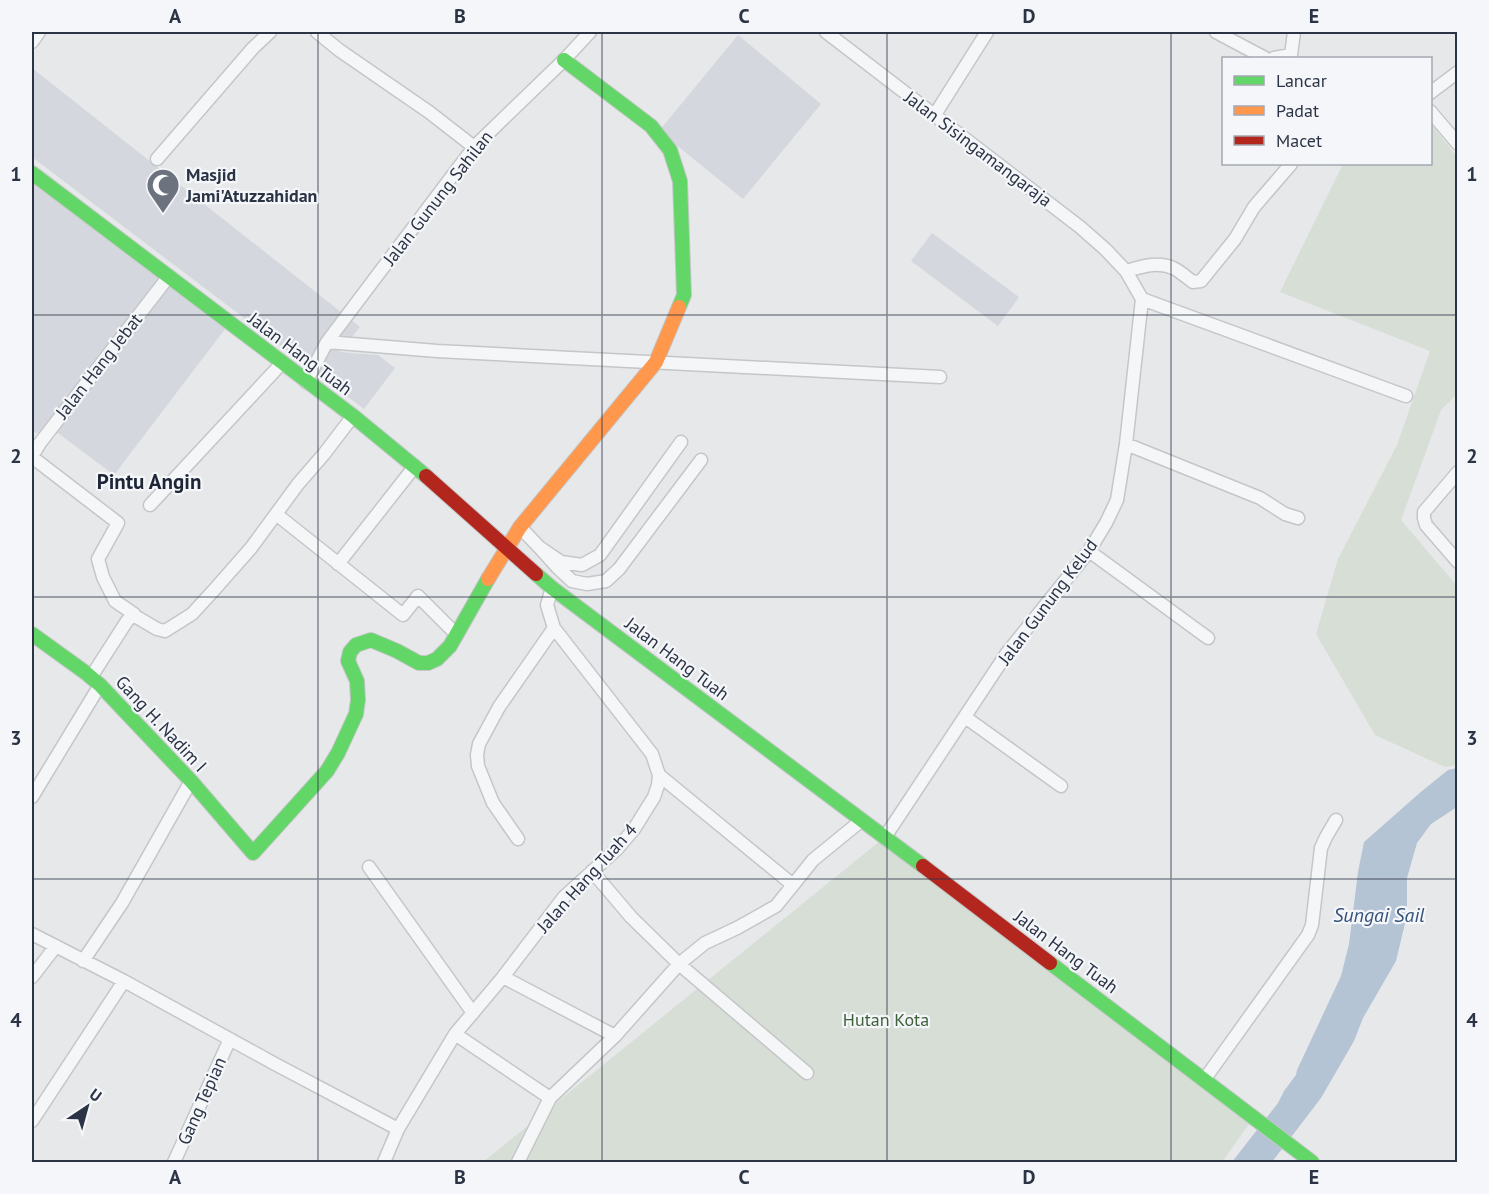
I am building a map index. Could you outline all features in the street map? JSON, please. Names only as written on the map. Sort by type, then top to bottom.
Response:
[{"type":"main road","points":[[457,635],[520,527],[656,362],[684,295],[680,181],[669,150],[651,126],[564,60]]},
{"type":"main road","name":"Jalan Hang Tuah","points":[[32,173],[353,416],[415,466],[552,588],[885,837],[1312,1162]]},
{"type":"main road","name":"Gang H. Nadim I","points":[[32,634],[95,681],[191,781],[253,853],[327,771],[338,753],[356,714],[357,681],[348,661],[350,652],[356,645],[371,640],[419,663],[428,663],[437,659],[457,635]]},
{"type":"street","points":[[32,42],[39,32]]},
{"type":"street","points":[[157,159],[270,32]]},
{"type":"street","points":[[317,32],[474,147]]},
{"type":"street","name":"Jalan Gunung Sahilan","points":[[306,382],[327,342],[474,147],[590,32]]},
{"type":"street","name":"Jalan Sisingamangaraja","points":[[826,32],[1080,227],[1126,271]]},
{"type":"street","points":[[934,116],[987,32]]},
{"type":"street","points":[[1216,32],[1263,57]]},
{"type":"street","points":[[1280,57],[1291,55],[1294,32]]},
{"type":"street","points":[[1432,92],[1458,72]]},
{"type":"street","points":[[1432,112],[1458,144]]},
{"type":"street","points":[[1290,165],[1254,207],[1235,239],[1201,281],[1193,282],[1174,268],[1163,265],[1146,265],[1126,271],[1142,299],[1406,396]]},
{"type":"street","name":"Jalan Hang Jebat","points":[[32,457],[36,440],[168,276]]},
{"type":"street","name":"Jalan Gunung Kelud","points":[[885,837],[1007,653],[1089,551],[1117,500],[1126,444],[1142,299]]},
{"type":"street","points":[[327,342],[437,351],[940,377]]},
{"type":"street","points":[[150,505],[282,363]]},
{"type":"street","points":[[32,457],[118,523],[98,560],[103,577],[115,601],[157,629],[165,630],[192,614],[251,548],[298,484],[353,416]]},
{"type":"street","points":[[539,547],[561,562],[582,565],[600,555],[681,442]]},
{"type":"street","points":[[1126,444],[1260,498],[1285,514],[1298,518]]},
{"type":"street","points":[[520,527],[572,581],[587,584],[606,581],[619,569],[701,460]]},
{"type":"street","points":[[338,564],[415,466]]},
{"type":"street","points":[[1458,471],[1424,512],[1426,525],[1458,562]]},
{"type":"street","points":[[276,514],[403,615],[418,596],[457,635]]},
{"type":"street","points":[[1089,551],[1208,638]]},
{"type":"street","points":[[552,588],[547,605],[554,628],[652,754],[659,775],[794,885]]},
{"type":"street","points":[[32,797],[122,628],[134,614]]},
{"type":"street","points":[[518,839],[493,803],[478,766],[477,755],[479,744],[499,707],[554,628]]},
{"type":"street","points":[[965,717],[1061,786]]},
{"type":"street","name":"Jalan Hang Tuah 4","points":[[384,1162],[398,1129],[455,1034],[503,977],[564,897],[617,849],[634,829],[654,797],[659,775]]},
{"type":"street","points":[[83,961],[122,903],[191,781]]},
{"type":"street","points":[[518,1162],[550,1098],[615,1035],[679,964],[705,943],[776,906],[813,860],[862,820]]},
{"type":"street","points":[[1204,1080],[1308,935],[1321,848],[1336,820]]},
{"type":"street","points":[[369,867],[473,1013]]},
{"type":"street","points":[[592,871],[631,917],[679,964],[807,1073]]},
{"type":"street","points":[[32,934],[398,1129]]},
{"type":"street","points":[[32,978],[56,946]]},
{"type":"street","points":[[503,977],[615,1035]]},
{"type":"street","points":[[32,1121],[124,981]]},
{"type":"street","points":[[455,1034],[550,1098]]},
{"type":"street","name":"Gang Tepian","points":[[174,1162],[230,1039]]},
{"type":"shaded area","points":[[738,35],[821,104],[743,199],[659,131]]},
{"type":"shaded area","points":[[32,68],[360,327],[339,352],[378,355],[395,368],[364,409],[32,157]]},
{"type":"shaded area","points":[[32,183],[225,329],[114,475],[58,433],[36,433],[32,430]]},
{"type":"shaded area","points":[[932,233],[1019,297],[998,326],[911,261]]},
{"type":"green space","points":[[1432,125],[1457,157],[1457,394],[1441,410],[1401,520],[1457,586],[1457,765],[1445,767],[1375,735],[1316,634],[1338,559],[1397,445],[1430,351],[1280,292],[1343,165],[1432,165]]},
{"type":"green space","name":"Hutan Kota","points":[[885,837],[1249,1124],[1222,1162],[483,1162]]},
{"type":"water","name":"Sungai Sail","points":[[1457,768],[1457,807],[1431,824],[1417,843],[1407,878],[1407,915],[1396,961],[1363,1018],[1354,1041],[1321,1098],[1272,1162],[1232,1162],[1278,1103],[1296,1075],[1341,976],[1349,944],[1364,842],[1448,770]]},
{"type":"traffic: fast","points":[[564,60],[651,126],[670,150],[680,181],[684,295],[679,307]]},
{"type":"traffic: fast","points":[[32,173],[353,416],[426,476]]},
{"type":"traffic: fast","points":[[536,574],[923,866]]},
{"type":"traffic: fast","points":[[32,634],[100,685],[191,781],[253,853],[327,771],[338,753],[356,714],[357,681],[348,661],[350,652],[356,645],[371,640],[419,663],[428,663],[437,659],[450,646],[488,579]]},
{"type":"traffic: fast","points":[[1050,963],[1312,1162]]},
{"type":"traffic: slow","points":[[488,579],[520,527],[656,362],[679,307]]},
{"type":"traffic: jam","points":[[426,476],[536,574]]},
{"type":"traffic: jam","points":[[923,866],[1050,963]]},
{"type":"place","name":"Masjid Jami'Atuzzahidan","points":[[163,214]]},
{"type":"district","name":"Pintu Angin","points":[[149,482]]}]
